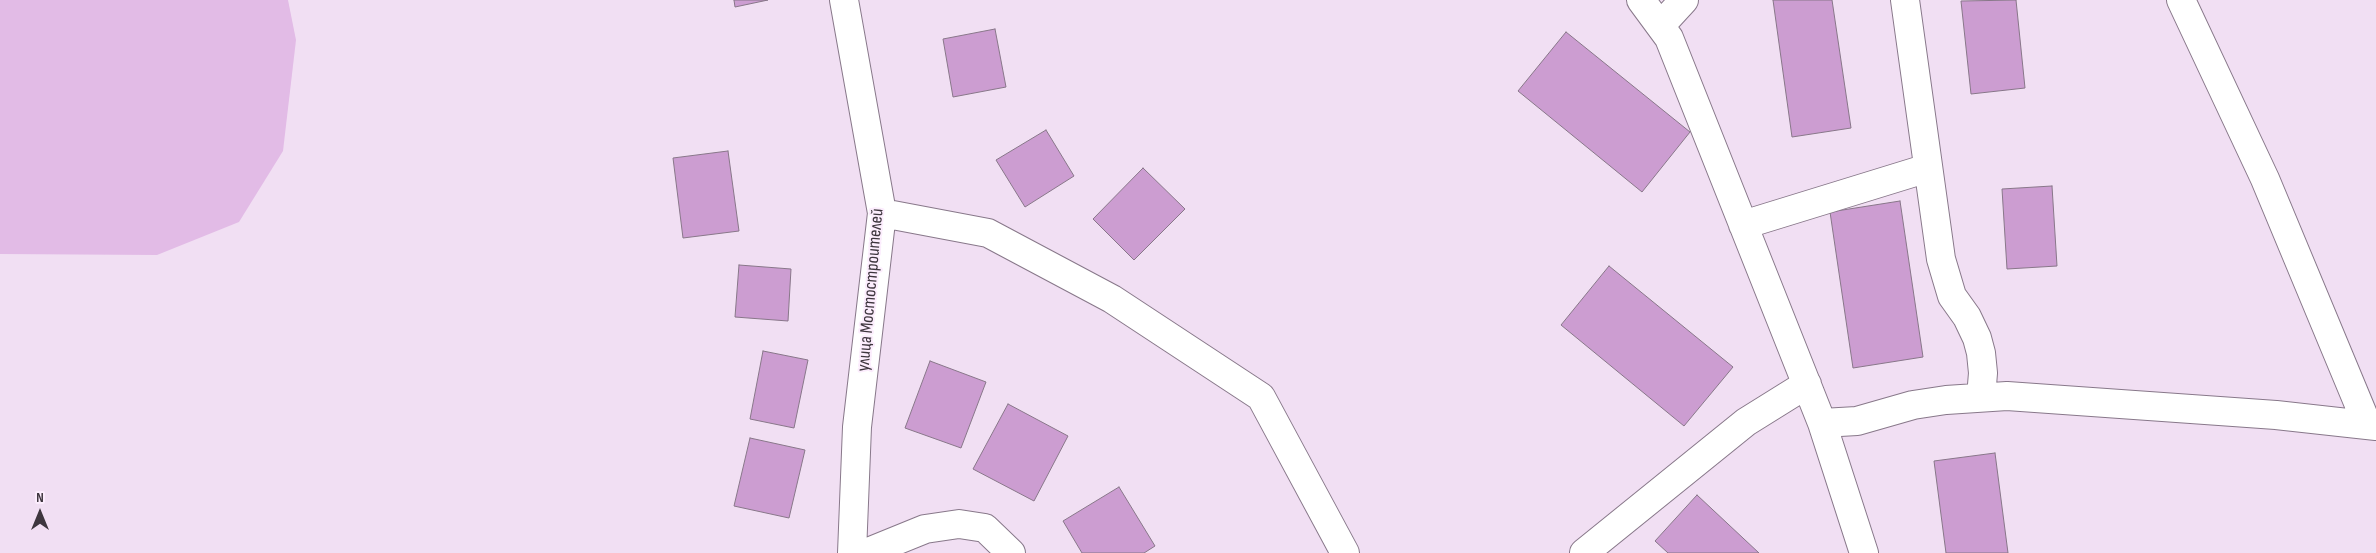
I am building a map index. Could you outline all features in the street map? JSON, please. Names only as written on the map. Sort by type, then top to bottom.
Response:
[{"type":"street","name":"улица Мостостроителей","points":[[844,0],[882,213],[857,427],[852,553]]},
{"type":"street","points":[[1641,0],[1669,38],[1822,423],[1864,553]]},
{"type":"street","points":[[1661,26],[1684,0]]},
{"type":"street","points":[[1905,0],[1945,279],[1952,296],[1967,317],[1981,353],[1983,373],[1981,397]]},
{"type":"street","points":[[1822,423],[1857,421],[1914,406],[1981,397],[2060,399],[2372,425],[2266,179],[2181,0]]},
{"type":"street","points":[[1743,225],[1928,168]]},
{"type":"street","points":[[882,213],[988,233],[1112,299],[1261,397],[1345,553]]},
{"type":"street","points":[[1584,553],[1746,422],[1807,384]]},
{"type":"street","points":[[866,553],[925,529],[959,524],[984,528],[1011,553]]},
{"type":"shaded area","points":[[0,0],[288,0],[296,40],[283,151],[239,222],[157,255],[0,254]]},
{"type":"building","points":[[734,0],[768,0],[735,7]]},
{"type":"building","points":[[1773,0],[1832,0],[1851,128],[1792,137]]},
{"type":"building","points":[[2016,0],[2025,88],[1971,94],[1961,1]]},
{"type":"building","points":[[995,29],[1006,87],[953,97],[943,39]]},
{"type":"building","points":[[1566,32],[1690,132],[1642,192],[1518,91]]},
{"type":"building","points":[[1046,130],[1074,176],[1025,207],[996,160]]},
{"type":"building","points":[[728,151],[739,231],[683,238],[673,158]]},
{"type":"building","points":[[1143,168],[1185,209],[1134,260],[1093,219]]},
{"type":"building","points":[[2052,186],[2057,266],[2007,269],[2002,189]]},
{"type":"building","points":[[1900,201],[1923,357],[1853,368],[1830,212]]},
{"type":"building","points":[[739,265],[791,269],[788,321],[735,317]]},
{"type":"building","points":[[1609,266],[1733,367],[1684,426],[1561,325]]},
{"type":"building","points":[[763,351],[808,360],[794,428],[750,419]]},
{"type":"building","points":[[930,361],[986,382],[961,448],[905,428]]},
{"type":"building","points":[[1008,404],[1068,436],[1034,501],[973,469]]},
{"type":"building","points":[[750,438],[805,450],[789,518],[734,506]]},
{"type":"building","points":[[1995,453],[2008,553],[1946,553],[1934,461]]},
{"type":"building","points":[[1119,487],[1155,546],[1144,553],[1082,553],[1063,521]]},
{"type":"building","points":[[1697,495],[1759,553],[1668,553],[1655,541]]}]
